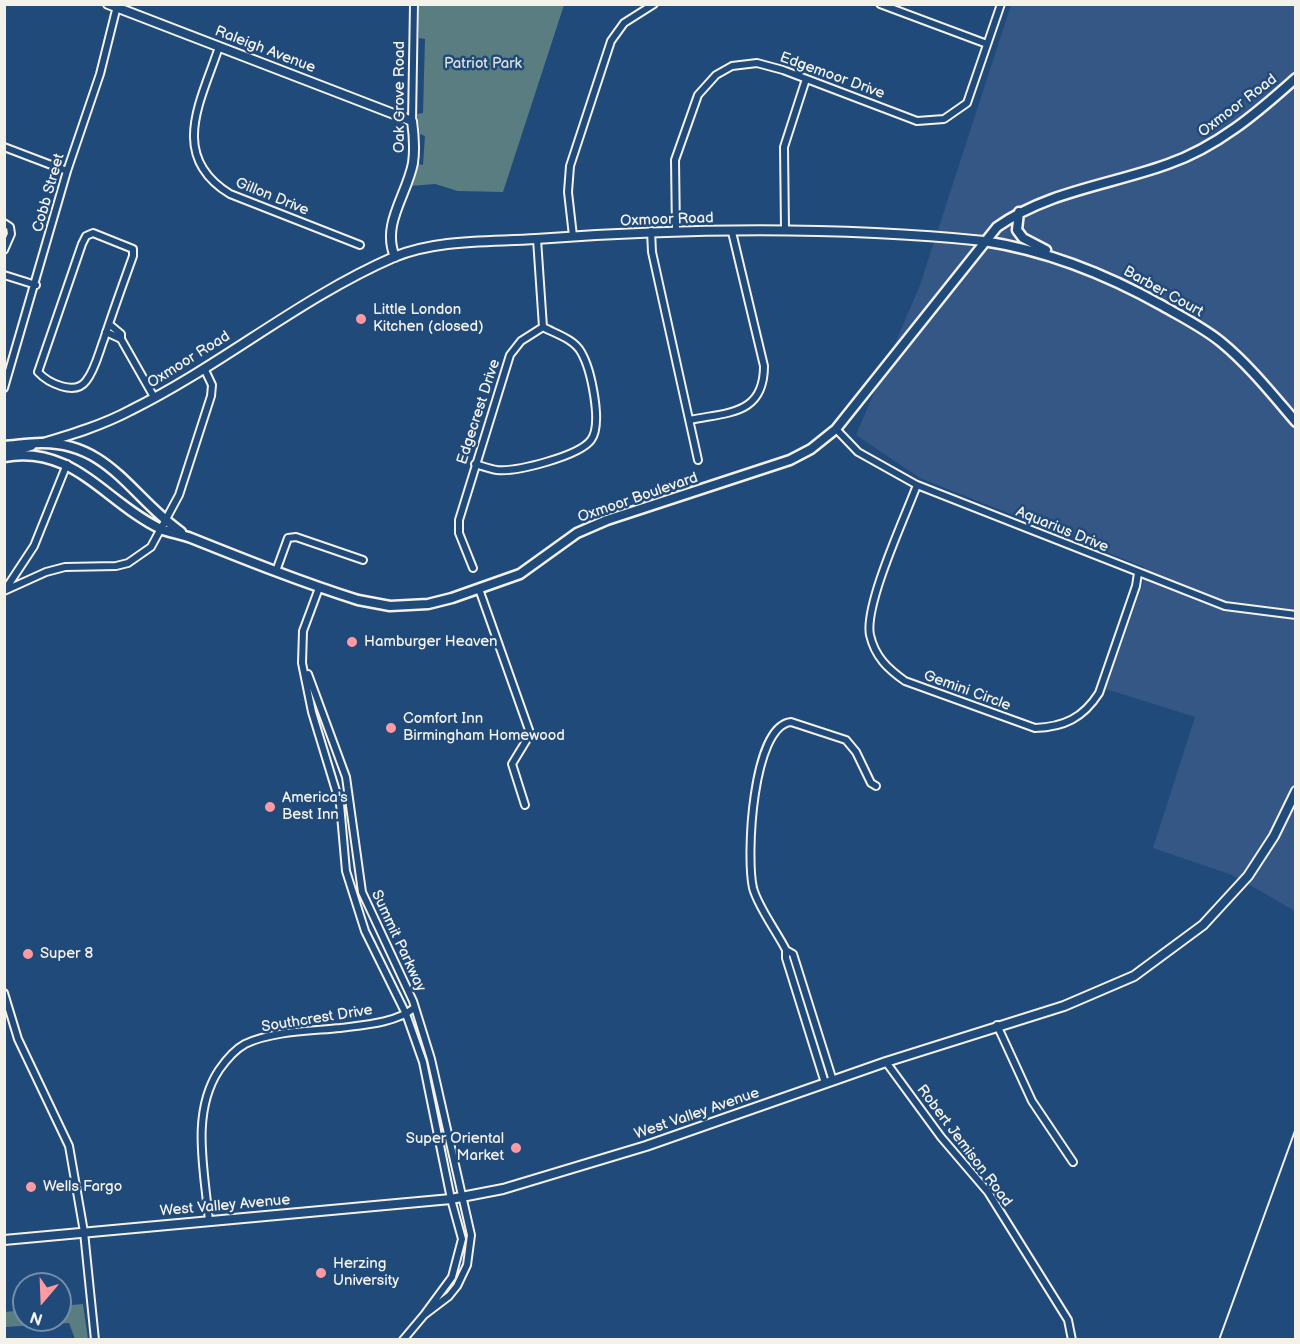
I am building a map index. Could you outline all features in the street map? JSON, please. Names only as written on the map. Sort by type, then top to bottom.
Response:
[{"type":"main road","name":"Oxmoor Road","points":[[984,240],[1019,212],[1052,197],[1168,165],[1206,148],[1247,120],[1296,78]]},
{"type":"main road","points":[[1019,212],[1017,230],[1023,238],[1054,255]]},
{"type":"main road","name":"Barber Court","points":[[984,240],[1054,255],[1125,284],[1219,340],[1250,368],[1296,422]]},
{"type":"main road","name":"Oxmoor Boulevard","points":[[4,455],[38,455],[67,464],[81,472],[111,497],[164,525],[319,588],[358,600],[390,606],[428,604],[480,589],[520,574],[577,533],[607,520],[790,460],[811,449],[836,429],[984,240]]},
{"type":"main road","name":"Oxmoor Road","points":[[4,447],[42,443]]},
{"type":"main road","name":"Oxmoor Boulevard","points":[[42,443],[70,447],[97,457],[111,467],[164,525]]},
{"type":"street","name":"Raleigh Avenue","points":[[108,4],[412,121]]},
{"type":"street","name":"Oak Grove Road","points":[[395,257],[391,246],[390,228],[412,163],[414,4]]},
{"type":"street","points":[[573,236],[568,192],[570,166],[611,41],[624,23],[654,4]]},
{"type":"street","points":[[880,4],[987,44]]},
{"type":"street","name":"Edgemoor Drive","points":[[676,231],[675,160],[698,95],[716,75],[732,66],[757,63],[918,121],[945,119],[967,103],[1001,4]]},
{"type":"street","name":"Cobb Street","points":[[4,388],[36,285],[67,171],[100,74],[117,6]]},
{"type":"street","name":"Gillon Drive","points":[[219,47],[194,122],[193,147],[199,166],[213,184],[230,194],[360,245]]},
{"type":"street","points":[[785,229],[784,147],[806,80]]},
{"type":"street","points":[[4,147],[67,171]]},
{"type":"street","points":[[4,223],[10,227],[11,234],[4,250]]},
{"type":"street","name":"Oxmoor Road","points":[[4,455],[103,424],[154,398],[297,308],[395,257],[425,248],[651,231],[732,232],[785,229],[930,235],[984,240]]},
{"type":"street","points":[[651,231],[652,252],[698,460]]},
{"type":"street","points":[[690,420],[738,410],[750,405],[759,395],[764,383],[764,366],[732,232]]},
{"type":"street","points":[[93,233],[133,249],[106,332],[86,381],[78,388],[70,389],[42,377],[38,372],[82,244],[86,236],[93,233]]},
{"type":"street","points":[[475,464],[496,470],[515,469],[573,453],[593,439],[598,422],[581,352],[572,341],[543,327],[537,239]]},
{"type":"street","points":[[4,275],[36,285]]},
{"type":"street","points":[[109,324],[121,334],[121,339],[154,398]]},
{"type":"street","name":"Edgecrest Drive","points":[[473,568],[459,533],[459,520],[475,464],[510,355],[521,342],[543,327]]},
{"type":"street","points":[[106,332],[121,339]]},
{"type":"street","points":[[4,591],[46,572],[65,567],[110,567],[128,563],[151,547],[178,495],[211,396],[212,385],[204,368]]},
{"type":"street","name":"Aquarius Drive","points":[[836,429],[858,452],[917,485],[1225,606],[1296,615]]},
{"type":"street","points":[[4,591],[34,546],[67,464]]},
{"type":"street","name":"Gemini Circle","points":[[917,485],[870,611],[870,634],[879,657],[887,669],[905,681],[1035,728],[1057,727],[1073,721],[1091,706],[1100,693],[1136,586],[1138,573]]},
{"type":"street","points":[[276,571],[288,538],[296,537],[363,560]]},
{"type":"street","name":"Summit Parkway","points":[[319,588],[303,631],[302,663],[312,712],[340,804],[346,871],[365,931],[406,1014],[423,1062],[450,1199],[462,1239],[459,1258],[452,1277],[424,1315]]},
{"type":"street","points":[[480,589],[529,730],[526,741],[512,764],[525,805]]},
{"type":"street","name":"Summit Parkway","points":[[302,663],[319,699],[346,777],[362,892],[414,1008],[431,1059],[464,1197],[471,1235],[467,1265],[449,1296],[424,1315]]},
{"type":"street","points":[[829,1082],[802,1011],[790,973],[786,950],[754,890],[750,855],[750,823],[758,775],[776,729],[783,723],[791,722],[846,741],[856,752],[871,783],[876,786]]},
{"type":"street","name":"West Valley Avenue","points":[[4,1240],[464,1197],[524,1183],[646,1146],[886,1062],[997,1025],[1064,1006],[1134,976],[1203,925],[1248,876],[1274,836],[1296,791]]},
{"type":"street","points":[[786,950],[793,954],[829,1082]]},
{"type":"street","points":[[790,973],[798,971]]},
{"type":"street","points":[[4,993],[18,1039],[69,1146],[84,1233],[95,1340]]},
{"type":"street","points":[[406,1014],[414,1008]]},
{"type":"street","points":[[802,1011],[810,1009]]},
{"type":"street","name":"Southcrest Drive","points":[[209,1222],[202,1124],[203,1103],[208,1087],[229,1056],[245,1044],[273,1036],[359,1026],[406,1014]]},
{"type":"street","points":[[997,1025],[1032,1101],[1073,1162]]},
{"type":"street","name":"Robert Jemison Road","points":[[886,1062],[941,1137],[988,1192],[1068,1320],[1072,1340]]},
{"type":"street","points":[[403,1340],[424,1315]]},
{"type":"shaded area","points":[[1011,5],[1295,5],[1295,911],[1232,875],[1153,848],[1195,717],[1106,689],[1143,583],[1144,567],[920,478],[856,435],[920,285]]},
{"type":"green space","name":"Patriot Park","points":[[419,5],[564,5],[503,192],[458,191],[435,184],[410,186],[418,164],[423,165],[425,136],[420,134],[417,114],[423,113],[425,39],[419,38]]},
{"type":"green space","points":[[83,1304],[88,1339],[75,1339],[72,1331],[72,1305]]},
{"type":"green space","points":[[12,1311],[12,1327],[5,1327],[5,1312]]},
{"type":"railway","points":[[1219,1340],[1296,1128]]},
{"type":"place","name":"Little London Kitchen (closed)","points":[[361,319]]},
{"type":"place","name":"Hamburger Heaven","points":[[352,642]]},
{"type":"place","name":"Comfort Inn Birmingham Homewood","points":[[391,728]]},
{"type":"place","name":"America's Best Inn","points":[[270,807]]},
{"type":"place","name":"Super 8","points":[[28,954]]},
{"type":"place","name":"Super Oriental Market","points":[[516,1148]]},
{"type":"place","name":"Wells Fargo","points":[[31,1187]]},
{"type":"place","name":"Herzing University","points":[[321,1273]]}]
